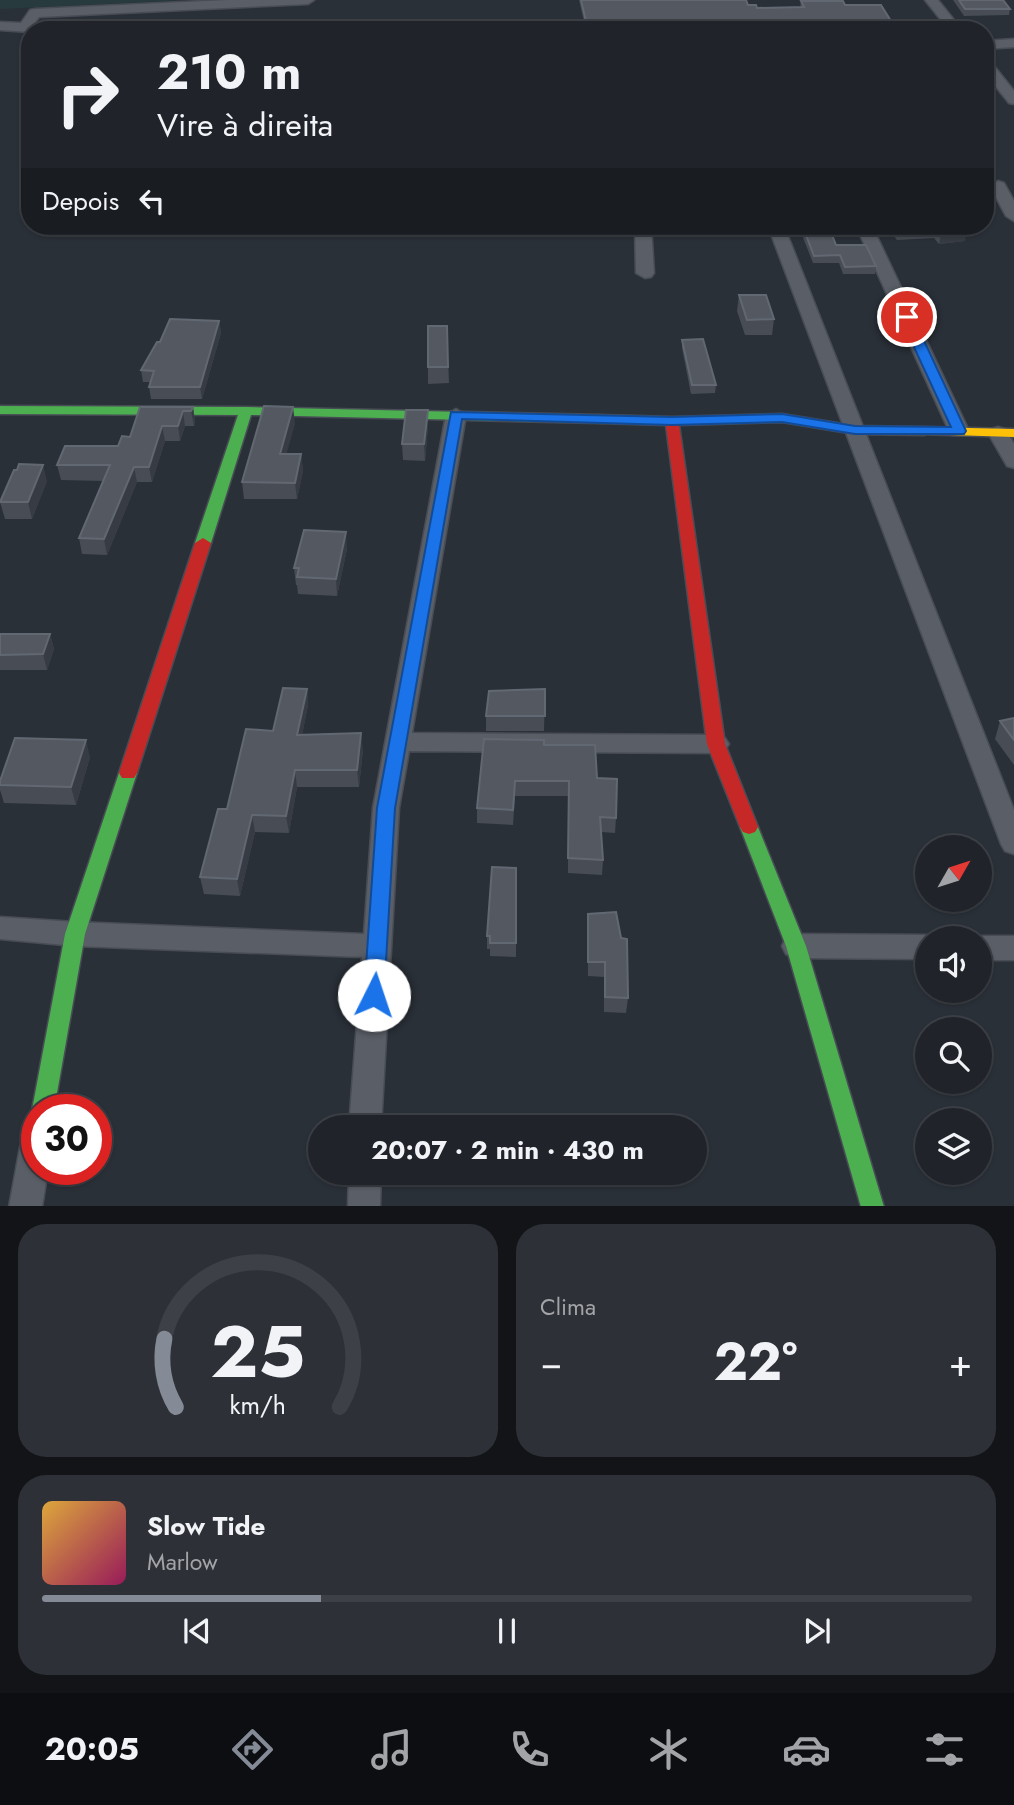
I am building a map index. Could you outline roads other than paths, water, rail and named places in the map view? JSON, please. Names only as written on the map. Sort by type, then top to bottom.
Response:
[{"type":"street","points":[[33,21],[35,13],[308,0]]},
{"type":"street","points":[[931,0],[948,21]]},
{"type":"street","points":[[0,26],[21,28]]},
{"type":"street","points":[[994,44],[1014,43]]},
{"type":"street","points":[[994,75],[1014,100]]},
{"type":"street","points":[[999,186],[1014,216]]},
{"type":"street","points":[[643,235],[645,273]]},
{"type":"street","points":[[779,235],[1014,844]]},
{"type":"street","points":[[868,235],[960,431]]},
{"type":"street","points":[[0,410],[246,411],[672,421],[782,418],[855,430],[1006,433],[1014,462]]},
{"type":"street","points":[[46,1094],[75,934],[246,411]]},
{"type":"street","points":[[366,1115],[386,808],[456,415]]},
{"type":"street","points":[[672,421],[716,744],[796,946],[869,1204]]},
{"type":"street","points":[[398,741],[716,744]]},
{"type":"street","points":[[0,928],[75,934],[377,946]]},
{"type":"street","points":[[796,946],[915,947]]},
{"type":"street","points":[[992,948],[1014,948]]},
{"type":"street","points":[[25,1206],[29,1185]]},
{"type":"street","points":[[364,1206],[365,1185]]}]
